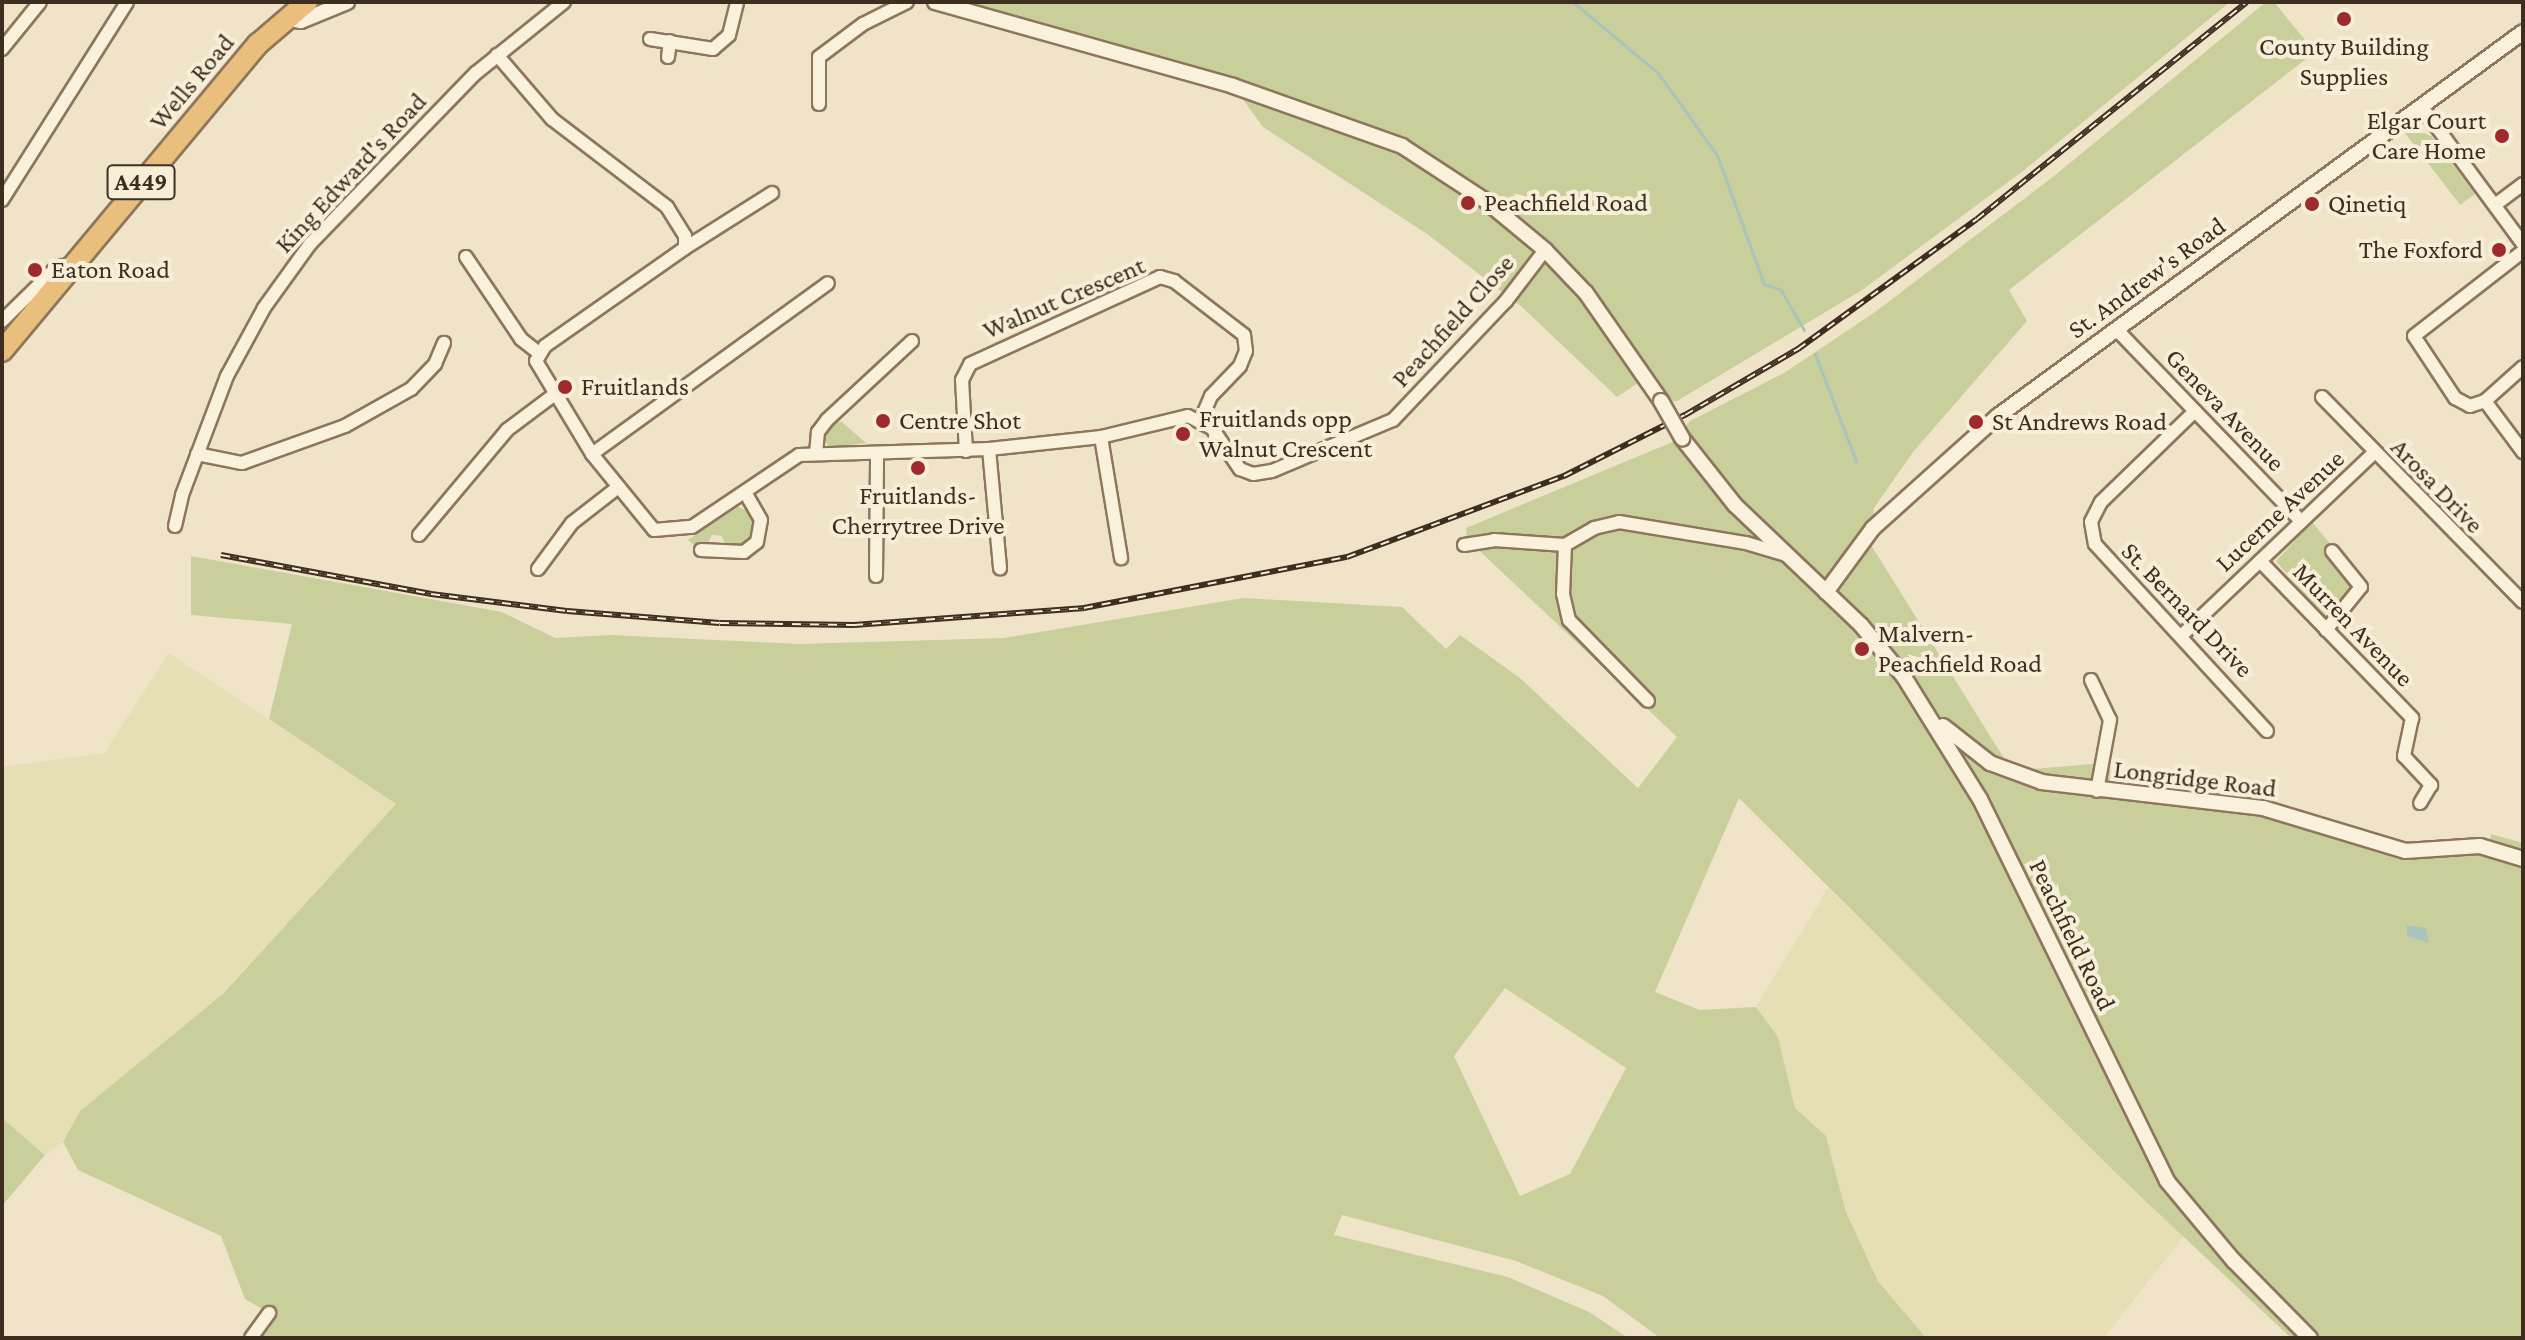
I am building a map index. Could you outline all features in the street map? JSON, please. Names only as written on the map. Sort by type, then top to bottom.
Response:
[{"type":"highway","name":"Wells Road","points":[[2,351],[71,264],[285,18],[307,2]]},
{"type":"street","points":[[2,49],[40,2]]},
{"type":"street","points":[[2,200],[127,2]]},
{"type":"street","points":[[285,18],[301,21],[347,2]]},
{"type":"street","name":"King Edward's Road","points":[[175,526],[197,454],[241,349],[310,244],[497,55],[564,2]]},
{"type":"street","points":[[650,39],[670,41],[713,55],[729,35],[737,2]]},
{"type":"street","points":[[819,104],[819,57],[863,24],[907,2]]},
{"type":"street","name":"Peachfield Road","points":[[935,2],[1233,86],[1402,146],[1486,201],[1545,250],[1586,293],[1661,401],[1682,438],[1735,505],[1861,625],[1926,709],[1980,799],[2167,1181],[2234,1261],[2310,1338]]},
{"type":"street","name":"St. Andrew's Road","points":[[1826,592],[1863,540],[1998,416],[2523,32]]},
{"type":"street","points":[[668,57],[670,41]]},
{"type":"street","points":[[497,55],[552,119],[667,207],[685,236],[685,248]]},
{"type":"street","points":[[2422,107],[2523,244]]},
{"type":"street","points":[[2495,205],[2523,184]]},
{"type":"street","points":[[772,193],[685,248],[540,354],[536,361],[592,454],[654,530],[678,532],[799,455],[989,449],[1101,437],[1188,416],[1201,420]]},
{"type":"street","name":"Peachfield Close","points":[[1201,420],[1232,460],[1253,474],[1337,447],[1393,420],[1506,301],[1545,250]]},
{"type":"street","points":[[2523,251],[2414,336],[2455,398],[2470,406],[2485,401],[2523,367]]},
{"type":"street","points":[[466,257],[521,339],[540,354]]},
{"type":"street","points":[[2,321],[56,268],[71,264]]},
{"type":"street","name":"Walnut Crescent","points":[[966,451],[962,380],[970,364],[1160,277],[1184,288],[1244,335],[1246,351],[1240,366],[1211,396],[1201,420]]},
{"type":"street","points":[[592,454],[828,283]]},
{"type":"street","name":"Geneva Avenue","points":[[2117,330],[2301,521]]},
{"type":"street","points":[[816,454],[818,432],[827,420],[912,341]]},
{"type":"street","points":[[197,454],[242,463],[358,420],[411,389],[435,364],[444,343]]},
{"type":"street","points":[[419,535],[507,430],[555,394]]},
{"type":"street","name":"Arosa Drive","points":[[2322,397],[2523,602]]},
{"type":"street","points":[[2485,401],[2523,452]]},
{"type":"street","name":"St. Bernard Drive","points":[[2195,411],[2101,502],[2091,522],[2095,544],[2267,731]]},
{"type":"street","points":[[1101,437],[1121,558]]},
{"type":"street","points":[[989,449],[1000,568]]},
{"type":"street","name":"Lucerne Avenue","points":[[2181,636],[2375,452]]},
{"type":"street","points":[[876,576],[877,454]]},
{"type":"street","points":[[538,569],[572,523],[617,488]]},
{"type":"street","points":[[701,550],[716,546],[744,552],[757,542],[761,520],[745,492]]},
{"type":"street","name":"Peachfield Road","points":[[1565,545],[1594,528],[1619,522],[1746,543],[1786,555]]},
{"type":"street","points":[[1464,545],[1494,540],[1565,545],[1563,594],[1569,620],[1648,701]]},
{"type":"street","points":[[2326,630],[2361,587],[2332,551]]},
{"type":"street","name":"Murren Avenue","points":[[2260,561],[2412,718],[2404,756],[2431,785],[2420,803]]},
{"type":"street","points":[[2091,680],[2110,720],[2097,791]]},
{"type":"street","name":"Longridge Road","points":[[1926,709],[1961,743],[2009,773],[2097,791],[2263,808],[2405,851],[2480,846],[2523,859]]},
{"type":"street","points":[[251,1338],[269,1313]]},
{"type":"shaded area","points":[[169,653],[396,804],[224,993],[80,1111],[63,1142],[45,1155],[2,1118],[2,767],[104,753]]},
{"type":"shaded area","points":[[1828,888],[2184,1236],[2104,1338],[1926,1338],[1878,1281],[1846,1212],[1826,1136],[1795,1108],[1778,1037],[1756,1007]]},
{"type":"green space","points":[[935,2],[2230,2],[2023,171],[1862,290],[1677,401],[1654,403],[1638,383],[1617,397],[1522,307],[1427,234],[1263,127],[1233,86]]},
{"type":"green space","points":[[2266,2],[2274,2],[2315,52],[2009,290],[2027,321],[1913,452],[1874,508],[1871,545],[2020,784],[2265,814],[2438,855],[2476,854],[2523,866],[2523,1338],[2291,1338],[2118,1175],[1739,798],[1655,992],[1700,1010],[1756,1007],[1778,1037],[1795,1108],[1826,1136],[1846,1212],[1878,1281],[1926,1338],[1660,1338],[1603,1296],[1516,1261],[1342,1215],[1334,1235],[1508,1277],[1589,1312],[1628,1338],[259,1338],[269,1313],[245,1299],[221,1236],[78,1170],[63,1142],[80,1111],[224,993],[396,804],[269,719],[292,624],[191,615],[191,556],[502,612],[555,638],[610,635],[799,644],[1004,638],[1243,598],[1402,607],[1446,649],[1460,635],[1520,678],[1638,788],[1677,737],[1467,539],[1466,528],[1675,441],[1690,421],[1784,373],[1875,312],[2054,176]],"holes":[[[1505,988],[1626,1068],[1570,1174],[1520,1196],[1454,1056]]]},
{"type":"green space","points":[[2414,129],[2431,136],[2475,194],[2460,205],[2405,133]]},
{"type":"green space","points":[[835,421],[842,422],[866,443],[829,448],[822,435]]},
{"type":"green space","points":[[738,507],[752,513],[756,522],[749,546],[726,547],[722,536],[712,535],[708,544],[696,547],[688,540]]},
{"type":"green space","points":[[2312,522],[2333,547],[2357,588],[2332,619],[2325,619],[2276,561]]},
{"type":"green space","points":[[2093,764],[2108,764],[2116,787],[2019,770]]},
{"type":"green space","points":[[2491,834],[2523,843],[2523,852],[2490,841]]},
{"type":"green space","points":[[2,1118],[45,1155],[2,1206]]},
{"type":"water","points":[[2407,925],[2426,928],[2429,943],[2407,936]]},
{"type":"waterway","points":[[1573,2],[1658,73],[1717,155],[1764,284],[1781,290],[1804,330]]},
{"type":"waterway","points":[[1815,354],[1856,461]]},
{"type":"railway","points":[[221,555],[431,594],[567,611],[720,623],[854,625],[1084,608],[1347,557],[1564,476],[1685,415],[1798,349],[1977,219],[2247,2]]},
{"type":"place","name":"County Building Supplies","points":[[2344,19]]},
{"type":"place","name":"Elgar Court Care Home","points":[[2502,136]]},
{"type":"place","name":"Peachfield Road","points":[[1468,203]]},
{"type":"place","name":"Qinetiq","points":[[2312,204]]},
{"type":"place","name":"The Foxford","points":[[2499,250]]},
{"type":"place","name":"Eaton Road","points":[[35,270]]},
{"type":"place","name":"Fruitlands","points":[[565,387]]},
{"type":"place","name":"Centre Shot","points":[[883,421]]},
{"type":"place","name":"St Andrews Road","points":[[1976,422]]},
{"type":"place","name":"Fruitlands opp Walnut Crescent","points":[[1183,434]]},
{"type":"place","name":"Fruitlands- Cherrytree Drive","points":[[918,468]]},
{"type":"place","name":"Malvern- Peachfield Road","points":[[1862,649]]}]
